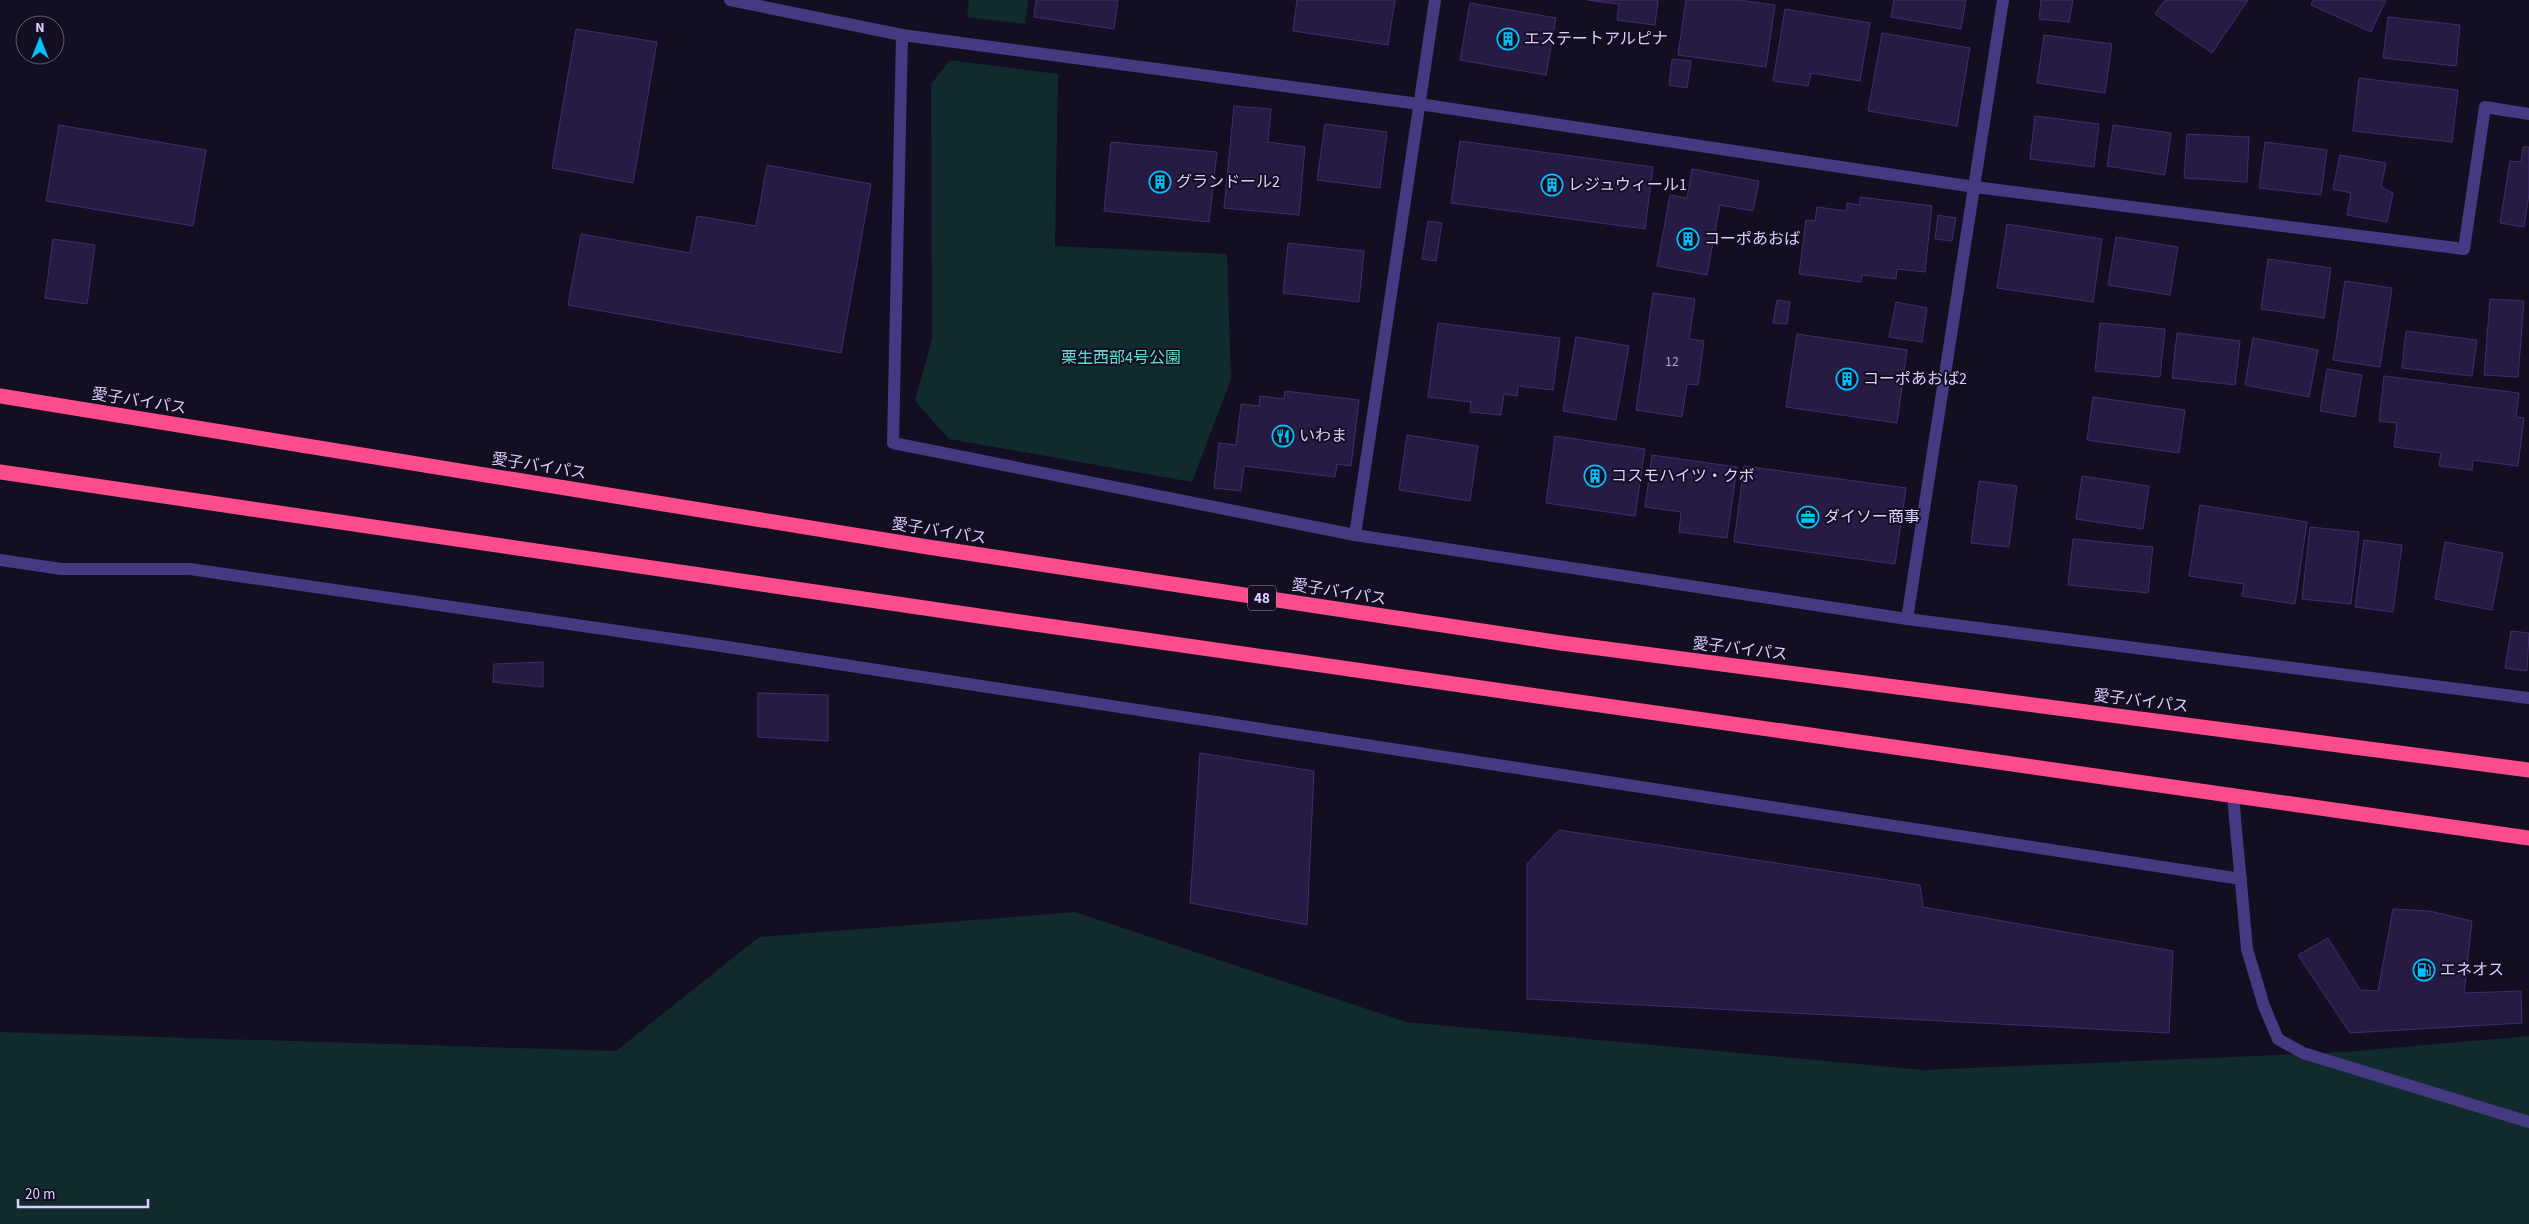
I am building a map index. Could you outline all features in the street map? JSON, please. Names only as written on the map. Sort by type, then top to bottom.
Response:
[{"type":"highway","name":"愛子バイパス","points":[[0,396],[918,546],[1561,643],[2529,770]]},
{"type":"highway","points":[[0,472],[998,619],[2529,838]]},
{"type":"street","points":[[730,0],[902,35],[1419,104],[1975,187],[2464,249],[2485,107],[2529,114]]},
{"type":"street","points":[[1355,535],[1435,0]]},
{"type":"street","points":[[1907,618],[2004,0]]},
{"type":"street","points":[[902,35],[893,443],[1355,535],[1907,618],[2529,698]]},
{"type":"street","points":[[0,560],[61,569],[200,570],[704,644],[2241,879]]},
{"type":"street","points":[[2233,796],[2247,949],[2264,1006],[2278,1040],[2303,1053],[2529,1122]]},
{"type":"green space","points":[[969,0],[1028,0],[1025,24],[967,17]]},
{"type":"green space","name":"栗生西部4号公園","points":[[950,60],[1058,74],[1055,246],[1227,254],[1231,379],[1192,482],[949,439],[915,401],[932,339],[931,84]]},
{"type":"green space","points":[[1075,912],[1406,1022],[1924,1070],[2345,1052],[2529,1036],[2529,1224],[0,1224],[0,1032],[616,1051],[759,937]]},
{"type":"building","points":[[1036,0],[1118,0],[1114,29],[1034,17]]},
{"type":"building","points":[[1297,0],[1395,0],[1388,45],[1293,31]]},
{"type":"building","points":[[1587,0],[1658,0],[1655,25],[1617,20],[1619,4]]},
{"type":"building","points":[[1686,0],[1738,0],[1775,5],[1766,67],[1678,55]]},
{"type":"building","points":[[1894,0],[1966,0],[1961,29],[1891,17]]},
{"type":"building","points":[[2041,0],[2073,0],[2069,22],[2039,19]]},
{"type":"building","points":[[2165,0],[2248,0],[2212,53],[2155,14]]},
{"type":"building","points":[[2313,0],[2386,0],[2371,32],[2311,5]]},
{"type":"building","name":"エステートアルピナ","points":[[1470,3],[1556,18],[1546,75],[1460,60]]},
{"type":"building","points":[[1785,9],[1870,23],[1860,81],[1811,73],[1808,86],[1773,81]]},
{"type":"building","points":[[2388,17],[2460,25],[2456,66],[2383,58]]},
{"type":"building","points":[[576,29],[657,42],[633,183],[552,168]]},
{"type":"building","points":[[1882,33],[1970,48],[1957,126],[1868,111]]},
{"type":"building","points":[[2044,35],[2112,44],[2105,93],[2037,83]]},
{"type":"building","points":[[1672,59],[1691,61],[1687,88],[1669,85]]},
{"type":"building","points":[[2359,78],[2458,90],[2452,142],[2353,131]]},
{"type":"building","points":[[1234,106],[1271,109],[1268,142],[1305,147],[1299,215],[1224,208]]},
{"type":"building","points":[[2035,116],[2099,124],[2094,167],[2030,159]]},
{"type":"building","points":[[1325,124],[1387,132],[1380,188],[1317,180]]},
{"type":"building","points":[[59,125],[206,150],[193,226],[46,201]]},
{"type":"building","points":[[2113,125],[2171,133],[2165,175],[2107,166]]},
{"type":"building","points":[[2187,134],[2249,137],[2247,182],[2184,178]]},
{"type":"building","name":"レジュウィール1","points":[[1460,141],[1653,167],[1645,229],[1451,203]]},
{"type":"building","name":"グランドール2","points":[[1111,142],[1217,152],[1209,222],[1104,211]]},
{"type":"building","points":[[2265,142],[2327,150],[2321,195],[2259,188]]},
{"type":"building","points":[[2523,147],[2529,147],[2529,194],[2524,227],[2500,223],[2510,161],[2521,162]]},
{"type":"building","points":[[2340,155],[2386,163],[2381,187],[2393,193],[2387,222],[2347,215],[2351,193],[2333,189]]},
{"type":"building","points":[[767,165],[871,184],[841,353],[568,305],[581,234],[690,253],[697,216],[756,226]]},
{"type":"building","name":"コーポあおば","points":[[1692,169],[1759,181],[1753,211],[1720,205],[1707,275],[1657,266],[1670,195],[1687,198]]},
{"type":"building","points":[[1860,197],[1932,206],[1925,272],[1897,269],[1896,279],[1862,275],[1861,282],[1799,274],[1806,220],[1815,221],[1817,207],[1846,211],[1847,203],[1860,205]]},
{"type":"building","points":[[1938,215],[1956,218],[1952,241],[1935,239]]},
{"type":"building","points":[[1428,221],[1442,223],[1436,261],[1422,259]]},
{"type":"building","points":[[2007,224],[2102,239],[2093,302],[1997,288]]},
{"type":"building","points":[[2116,237],[2178,247],[2170,295],[2108,285]]},
{"type":"building","points":[[53,239],[95,245],[87,304],[45,298]]},
{"type":"building","points":[[1288,243],[1364,251],[1359,302],[1283,293]]},
{"type":"building","points":[[2268,259],[2331,268],[2324,318],[2261,309]]},
{"type":"building","points":[[2345,281],[2392,288],[2380,367],[2333,360]]},
{"type":"building","points":[[1653,293],[1695,299],[1689,339],[1704,341],[1698,385],[1687,384],[1682,417],[1636,410]]},
{"type":"building","points":[[2490,299],[2524,301],[2518,377],[2484,375]]},
{"type":"building","points":[[1777,300],[1790,302],[1787,324],[1773,323]]},
{"type":"building","points":[[1896,302],[1927,308],[1922,342],[1889,337]]},
{"type":"building","points":[[1438,323],[1560,338],[1553,390],[1518,386],[1517,396],[1504,394],[1501,415],[1470,412],[1471,402],[1428,397]]},
{"type":"building","points":[[2100,323],[2165,329],[2160,377],[2095,371]]},
{"type":"building","points":[[2406,331],[2477,340],[2472,376],[2402,368]]},
{"type":"building","points":[[2177,333],[2240,341],[2235,385],[2172,378]]},
{"type":"building","name":"コーポあおば2","points":[[1797,334],[1907,350],[1897,423],[1786,407]]},
{"type":"building","points":[[1576,337],[1629,346],[1616,420],[1563,411]]},
{"type":"building","points":[[2253,338],[2318,350],[2309,397],[2245,385]]},
{"type":"building","points":[[2327,369],[2362,375],[2355,417],[2320,411]]},
{"type":"building","points":[[2384,376],[2519,393],[2516,417],[2524,418],[2518,466],[2473,460],[2472,470],[2439,466],[2441,453],[2394,447],[2397,423],[2379,421]]},
{"type":"building","points":[[1285,391],[1359,400],[1351,466],[1337,464],[1335,477],[1244,466],[1241,491],[1214,488],[1219,443],[1236,445],[1241,404],[1259,406],[1260,396],[1284,399]]},
{"type":"building","points":[[2093,397],[2185,410],[2179,453],[2087,440]]},
{"type":"building","points":[[1407,435],[1478,446],[1470,501],[1399,490]]},
{"type":"building","name":"コスモハイツ・クボ","points":[[1555,436],[1645,449],[1635,516],[1546,503]]},
{"type":"building","points":[[1652,455],[1737,467],[1727,538],[1679,532],[1681,512],[1645,507]]},
{"type":"building","points":[[1744,466],[1906,488],[1895,564],[1734,542]]},
{"type":"building","points":[[2082,476],[2149,486],[2143,529],[2076,519]]},
{"type":"building","points":[[1979,481],[2017,486],[2009,547],[1971,543]]},
{"type":"building","points":[[2200,505],[2307,522],[2295,604],[2242,596],[2244,584],[2189,576]]},
{"type":"building","points":[[2310,527],[2359,532],[2351,604],[2302,599]]},
{"type":"building","points":[[2073,539],[2153,547],[2148,593],[2068,585]]},
{"type":"building","points":[[2364,540],[2402,545],[2393,612],[2355,607]]},
{"type":"building","points":[[2445,542],[2503,553],[2492,610],[2435,599]]},
{"type":"building","points":[[2511,631],[2529,633],[2527,671],[2505,668]]},
{"type":"building","points":[[543,662],[543,687],[493,682],[494,664]]},
{"type":"building","points":[[758,693],[828,695],[828,741],[758,737]]},
{"type":"building","points":[[1200,753],[1314,771],[1307,925],[1190,903]]},
{"type":"building","points":[[1559,830],[1920,885],[1923,907],[2173,951],[2169,1033],[1527,999],[1527,864]]},
{"type":"building","points":[[2393,909],[2429,911],[2472,921],[2464,993],[2521,991],[2522,1023],[2350,1033],[2298,955],[2328,938],[2360,990],[2378,991]]},
{"type":"place","name":"エステートアルピナ","points":[[1508,39]]},
{"type":"place","name":"グランドール2","points":[[1160,182]]},
{"type":"place","name":"レジュウィール1","points":[[1552,185]]},
{"type":"place","name":"コーポあおば","points":[[1688,239]]},
{"type":"place","name":"コーポあおば2","points":[[1847,379]]},
{"type":"place","name":"いわま","points":[[1283,436]]},
{"type":"place","name":"コスモハイツ・クボ","points":[[1595,476]]},
{"type":"place","name":"ダイソー商事","points":[[1808,517]]},
{"type":"place","name":"エネオス","points":[[2424,970]]}]
